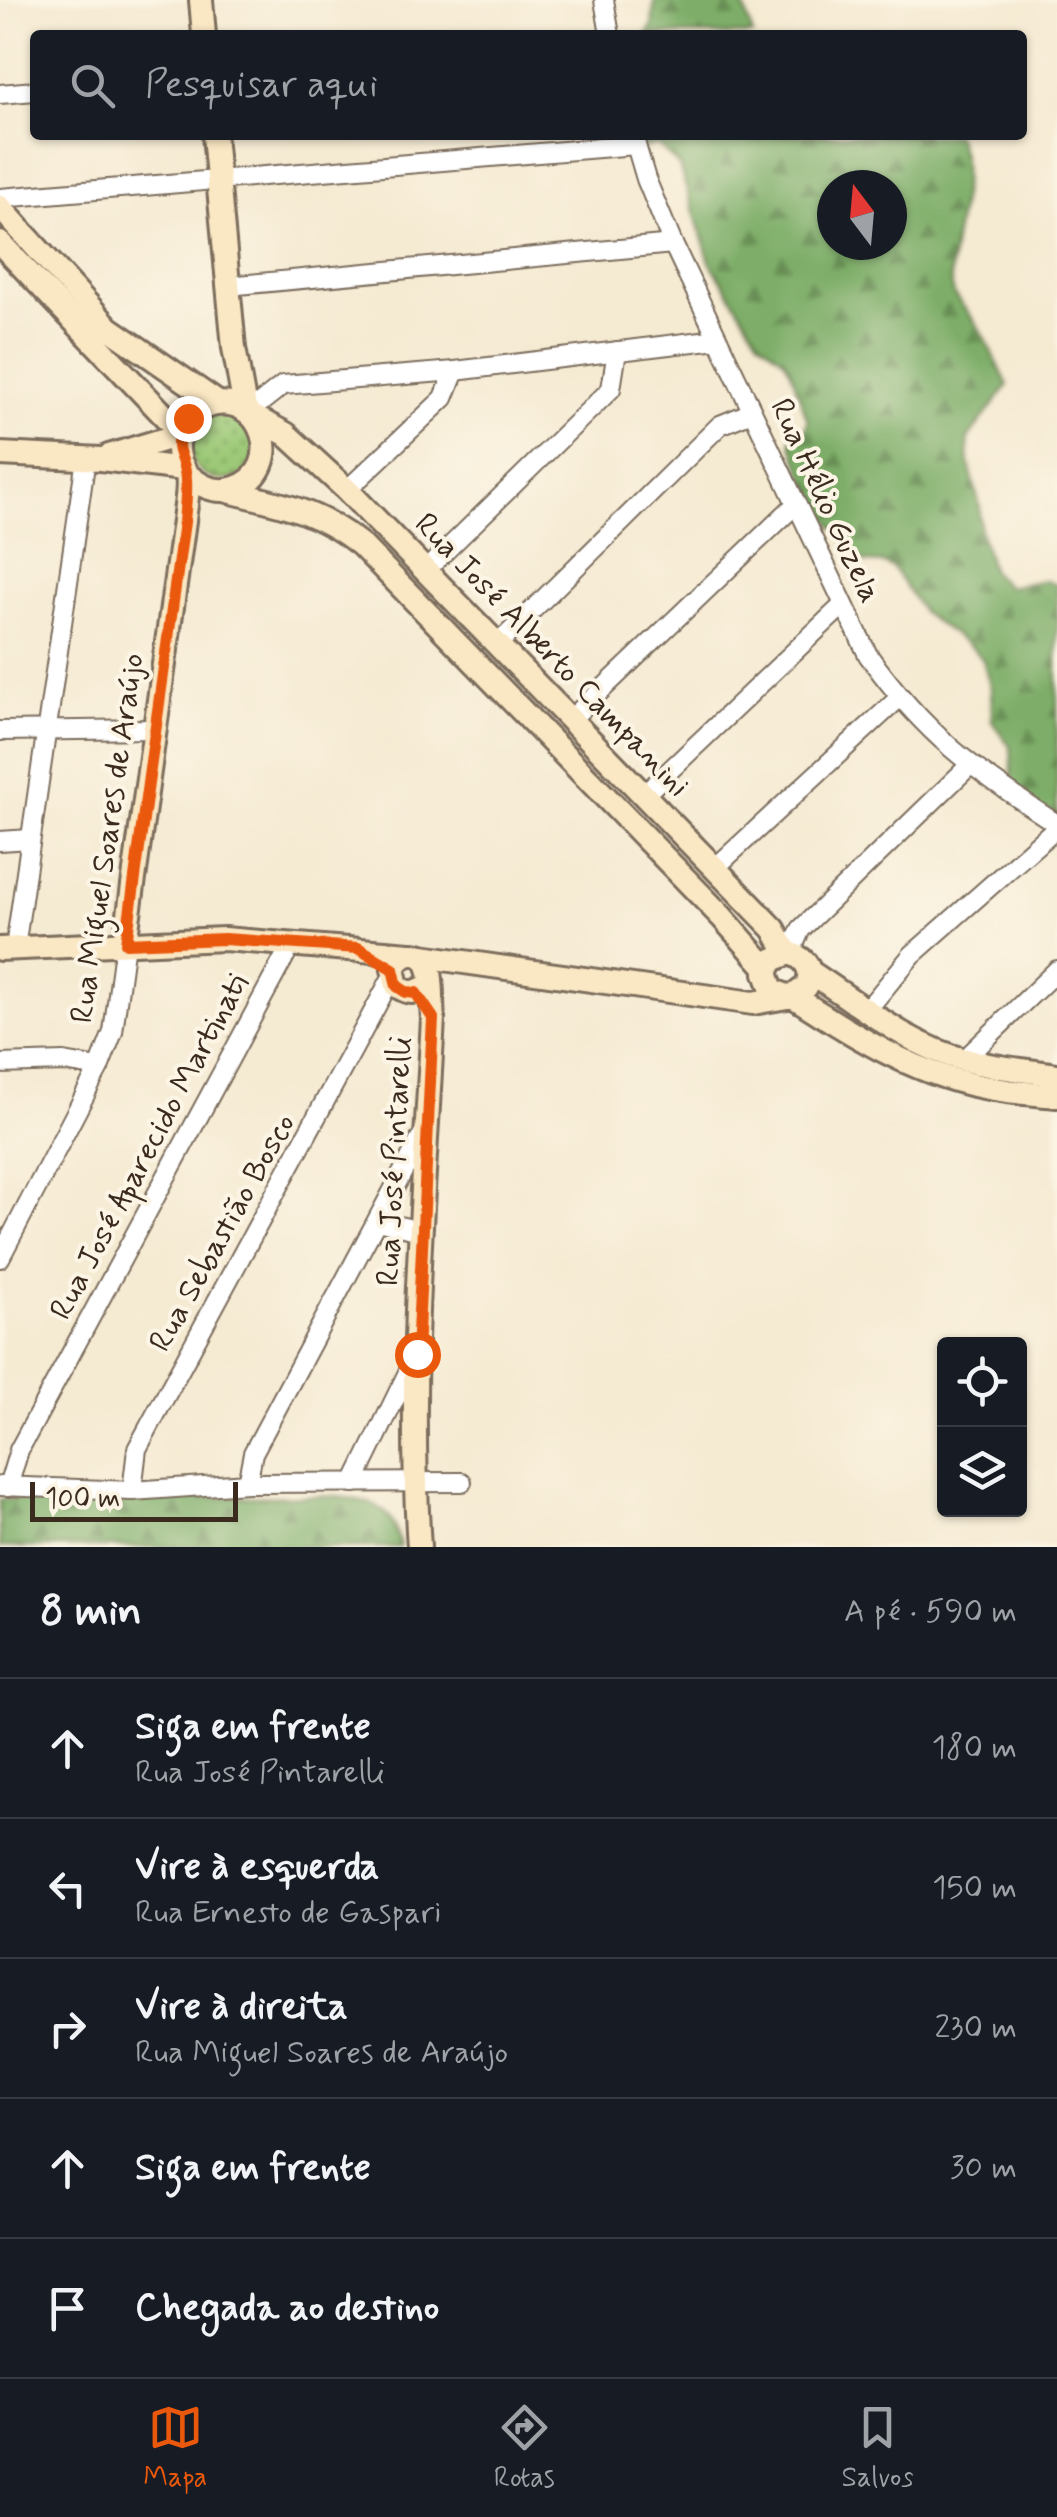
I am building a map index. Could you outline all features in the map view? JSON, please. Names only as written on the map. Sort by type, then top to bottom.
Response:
[{"type":"street","points":[[201,0],[204,30]]},
{"type":"street","points":[[604,0],[609,30]]},
{"type":"street","points":[[0,94],[30,91]]},
{"type":"street","points":[[184,522],[192,508],[242,486],[255,476],[266,447],[264,432],[238,409],[214,140]]},
{"type":"street","points":[[0,198],[634,140]]},
{"type":"street","name":"Rua Hélio Guzela","points":[[634,140],[673,244],[868,656],[928,730],[969,766],[1057,826]]},
{"type":"street","name":"Rua José Alberto Campanini","points":[[0,207],[109,328],[238,409],[286,434],[347,490],[774,929],[789,953]]},
{"type":"street","points":[[0,243],[179,433]]},
{"type":"street","points":[[228,286],[673,244]]},
{"type":"street","points":[[224,491],[196,483],[185,472],[177,447],[179,433],[188,418],[202,408],[238,409],[283,385],[455,370],[718,339]]},
{"type":"street","points":[[426,570],[611,389],[618,351]]},
{"type":"street","points":[[347,490],[444,398],[455,370]]},
{"type":"street","points":[[498,644],[720,425],[752,412]]},
{"type":"street","points":[[93,458],[179,433]]},
{"type":"street","points":[[0,454],[93,458],[185,472]]},
{"type":"street","points":[[93,458],[45,730],[30,840],[7,948],[224,939],[292,942],[358,948],[411,975],[476,964],[753,1003],[791,997],[806,988],[810,972]]},
{"type":"street","name":"Rua Miguel Soares de Araújo","points":[[0,1258],[100,1068],[113,1032],[184,522],[185,472]]},
{"type":"street","name":"Rua José Alberto Campanini","points":[[224,491],[309,511],[336,525],[361,545],[767,970]]},
{"type":"street","points":[[571,719],[795,504]]},
{"type":"street","points":[[644,794],[842,606]]},
{"type":"street","points":[[715,868],[899,698]]},
{"type":"street","points":[[0,731],[155,729]]},
{"type":"street","points":[[789,953],[802,929],[969,766]]},
{"type":"street","points":[[866,1011],[912,955],[1057,826]]},
{"type":"street","points":[[0,841],[30,840]]},
{"type":"street","name":"Rua José Aparecido Martinati","points":[[4,1487],[18,1450],[292,942]]},
{"type":"street","points":[[716,998],[789,953],[799,956],[810,972],[866,1011],[923,1044],[964,1060],[1057,1076]]},
{"type":"street","points":[[767,970],[772,990],[918,1067],[993,1089],[1057,1096]]},
{"type":"street","points":[[964,1060],[1057,970]]},
{"type":"street","name":"Rua Sebastião Bosco","points":[[132,1491],[137,1449],[378,1007],[411,975]]},
{"type":"street","name":"Rua José Pintarelli","points":[[411,975],[433,1018],[417,1354],[414,1482],[418,1547]]},
{"type":"street","points":[[0,1064],[64,1062],[100,1068]]},
{"type":"street","points":[[247,1483],[253,1453],[428,1126]]},
{"type":"street","points":[[377,1221],[421,1231]]},
{"type":"street","points":[[354,1483],[417,1354]]},
{"type":"street","points":[[4,1487],[132,1491],[247,1483],[462,1482]]},
{"type":"green space","points":[[654,0],[742,0],[751,30],[649,30]]},
{"type":"green space","points":[[631,140],[958,140],[964,172],[951,263],[952,288],[984,337],[1008,385],[968,439],[969,464],[992,572],[1008,587],[1045,580],[1057,585],[1057,825],[1019,798],[1012,781],[1011,748],[992,721],[991,690],[983,660],[923,613],[893,568],[855,556],[813,499],[791,443],[792,436],[805,430],[808,421],[790,369],[784,359],[759,340],[710,262],[679,166],[658,145],[640,148]]},
{"type":"green space","points":[[223,414],[236,416],[246,424],[254,434],[254,460],[246,470],[236,478],[223,480],[210,478],[200,470],[192,460],[190,447],[192,434],[200,424],[210,416]]},
{"type":"green space","points":[[334,1496],[379,1507],[392,1521],[400,1547],[0,1547],[0,1499]]},
{"type":"route","points":[[188,418],[177,447],[187,474],[184,522],[126,943],[224,939],[358,948],[393,969],[392,978],[397,986],[416,993],[433,1018],[417,1354]]}]
